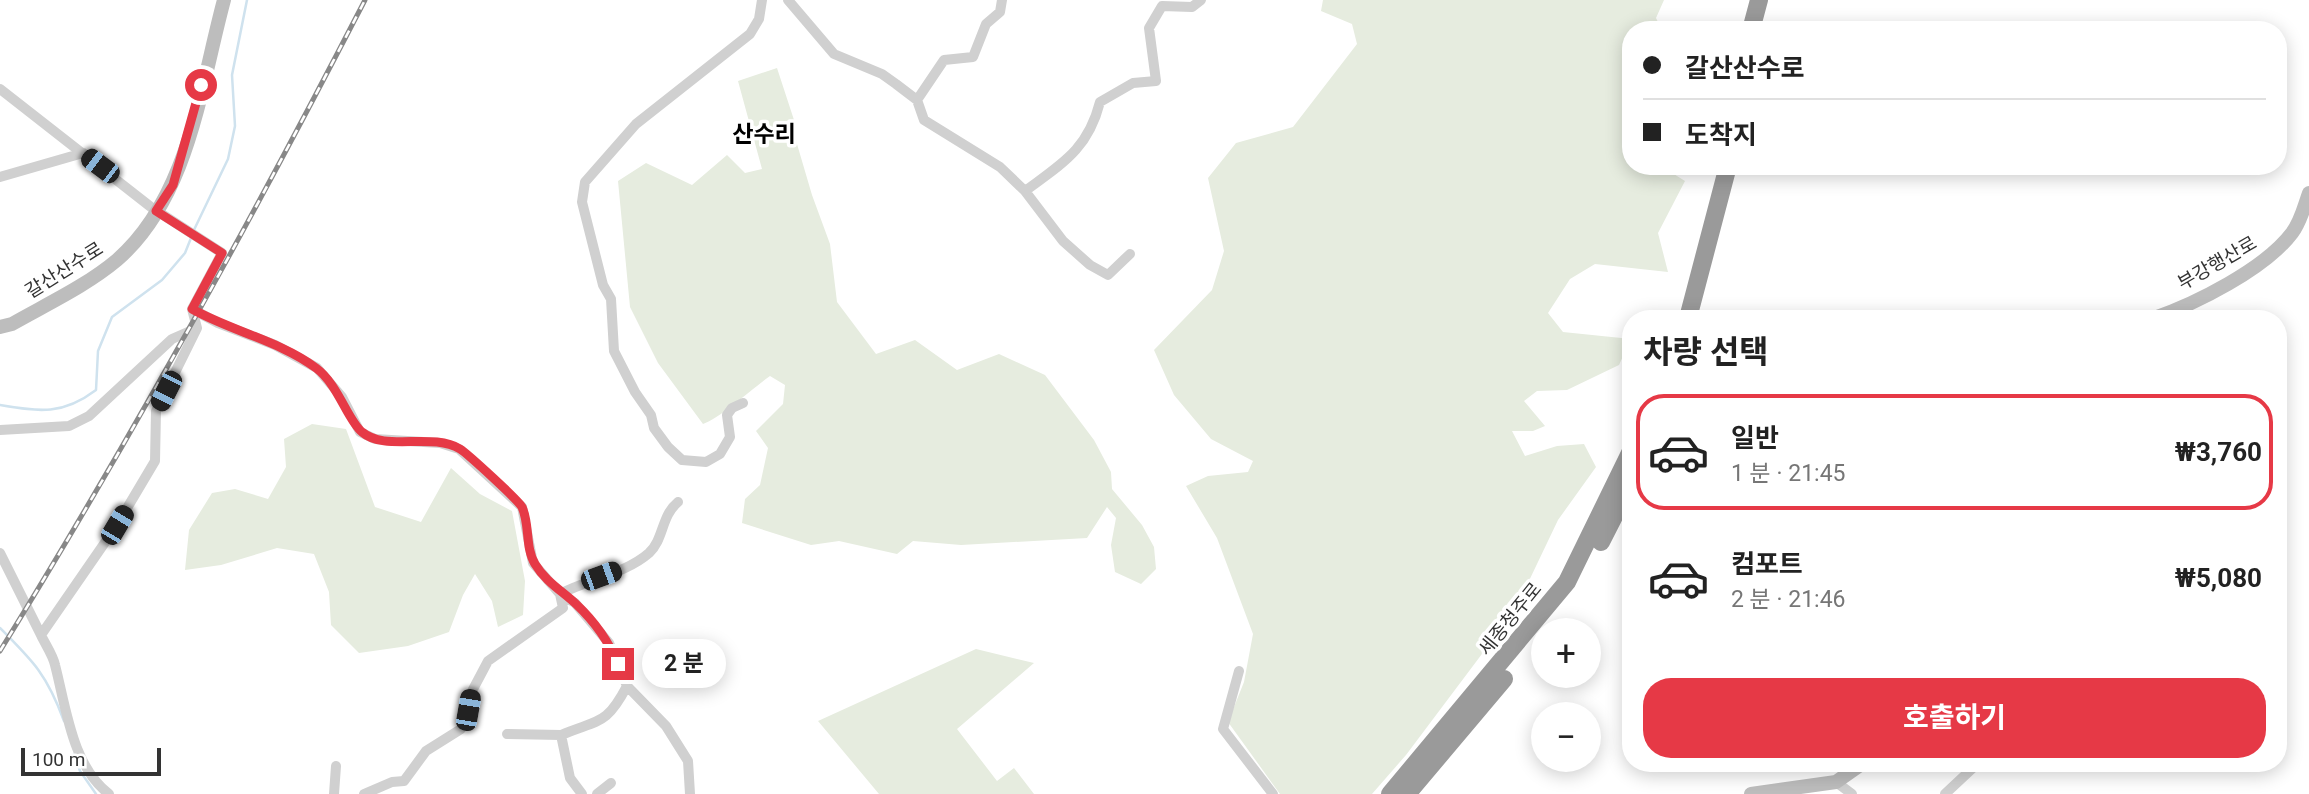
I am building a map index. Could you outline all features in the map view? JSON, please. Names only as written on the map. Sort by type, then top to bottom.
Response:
[{"type":"highway","points":[[1753,21],[1759,0]]},
{"type":"highway","points":[[1763,21],[1768,0]]},
{"type":"highway","points":[[1680,310],[1715,175]]},
{"type":"highway","points":[[1690,310],[1726,175]]},
{"type":"highway","name":"세종청주로","points":[[1390,794],[1567,582],[1622,469]]},
{"type":"highway","name":"세종청주로","points":[[1407,794],[1560,608],[1587,569],[1622,501]]},
{"type":"main road","name":"갈산산수로","points":[[0,327],[12,324],[93,278],[118,258],[157,211],[173,185],[185,150],[224,0]]},
{"type":"main road","name":"부강행산로","points":[[2179,310],[2251,269],[2271,254],[2294,231],[2309,193]]},
{"type":"main road","points":[[1751,794],[1836,782],[1850,772]]},
{"type":"street","points":[[743,403],[727,415],[730,437],[720,454],[706,462],[682,460],[668,447],[654,428],[651,415],[635,392],[614,351],[611,299],[603,285],[582,202],[585,182],[636,124],[750,34],[759,19],[762,0]]},
{"type":"street","points":[[788,0],[834,54],[882,74],[917,100],[924,120],[1000,167],[1026,191],[1063,241],[1090,265],[1108,275],[1130,254]]},
{"type":"street","points":[[917,100],[944,60],[973,57],[986,24],[1000,12],[1002,0]]},
{"type":"street","points":[[1026,191],[1074,155],[1089,134],[1100,102],[1133,83],[1156,81],[1149,28],[1162,6],[1192,7],[1201,0]]},
{"type":"street","points":[[0,89],[157,211],[222,253],[192,309],[197,328],[156,411],[155,461],[117,525],[41,635]]},
{"type":"street","points":[[0,177],[83,153]]},
{"type":"street","points":[[192,309],[230,329],[275,345],[317,368],[342,397],[360,432],[375,439],[440,443],[459,449],[522,507],[533,563],[560,594],[575,603],[609,643],[628,686],[666,726],[688,761],[690,794]]},
{"type":"street","points":[[0,430],[68,426],[79,421],[104,405],[172,339],[197,328]]},
{"type":"street","points":[[560,594],[622,569],[647,554],[654,547],[667,511],[678,502]]},
{"type":"street","points":[[0,553],[55,663],[79,754],[98,786],[109,794]]},
{"type":"street","points":[[364,794],[392,782],[404,781],[426,751],[461,729],[468,719],[470,695],[488,661],[563,608],[560,594]]},
{"type":"street","points":[[1239,671],[1223,729],[1273,794]]},
{"type":"street","points":[[508,734],[561,735],[598,723],[614,711],[628,686]]},
{"type":"street","points":[[561,735],[570,778],[582,794]]},
{"type":"street","points":[[334,794],[335,766]]},
{"type":"street","points":[[1945,794],[1968,772]]},
{"type":"street","points":[[1836,782],[1852,794]]},
{"type":"street","points":[[597,794],[611,783]]},
{"type":"shaded area","points":[[1323,0],[1664,0],[1656,18],[1658,21],[1622,21],[1622,175],[1675,175],[1685,181],[1658,233],[1668,272],[1595,264],[1570,279],[1548,313],[1563,332],[1622,338],[1622,358],[1619,365],[1567,390],[1537,391],[1524,401],[1545,426],[1533,431],[1512,431],[1525,456],[1557,446],[1584,444],[1596,467],[1558,520],[1515,610],[1406,755],[1372,794],[1280,794],[1228,722],[1244,682],[1253,634],[1217,538],[1186,486],[1208,476],[1248,472],[1253,461],[1211,439],[1174,395],[1154,350],[1212,290],[1224,251],[1208,178],[1236,143],[1293,127],[1357,44],[1352,24],[1321,11]]},
{"type":"shaded area","points":[[777,68],[794,120],[797,144],[812,195],[830,244],[837,302],[876,354],[915,340],[957,370],[999,354],[1045,375],[1094,440],[1111,472],[1112,489],[1142,525],[1154,547],[1156,569],[1141,584],[1115,572],[1111,545],[1116,518],[1107,507],[1087,538],[961,545],[913,541],[897,554],[839,541],[811,545],[742,523],[745,499],[760,485],[768,448],[756,431],[783,404],[785,385],[770,376],[727,410],[703,424],[658,363],[630,307],[618,181],[646,163],[692,185],[727,155],[745,173],[762,169],[738,81]]},
{"type":"shaded area","points":[[312,424],[346,429],[375,507],[421,522],[451,468],[480,494],[512,511],[525,581],[523,615],[498,627],[492,601],[475,574],[463,595],[449,632],[408,646],[359,653],[331,625],[329,592],[314,554],[277,548],[221,565],[185,570],[189,530],[212,493],[235,489],[268,499],[286,467],[284,439]]},
{"type":"shaded area","points":[[976,649],[1034,663],[957,729],[997,781],[1014,768],[1034,794],[879,794],[818,721]]},
{"type":"waterway","points":[[193,232],[228,159],[235,126],[232,75],[247,0]]},
{"type":"waterway","points":[[0,405],[51,410],[73,404],[96,390],[98,351],[112,317],[162,280],[185,253],[191,238]]},
{"type":"waterway","points":[[0,628],[22,650],[45,680],[64,721]]},
{"type":"waterway","points":[[74,754],[80,771],[96,794]]},
{"type":"railway","points":[[0,651],[189,329],[365,0]]},
{"type":"district","name":"산수리","points":[[764,134]]},
{"type":"route","points":[[201,85],[189,138],[173,185],[156,211],[222,253],[192,309],[242,334],[275,345],[317,368],[342,397],[360,432],[375,439],[440,443],[459,449],[522,507],[533,563],[560,594],[575,603],[609,643],[618,664]]}]
